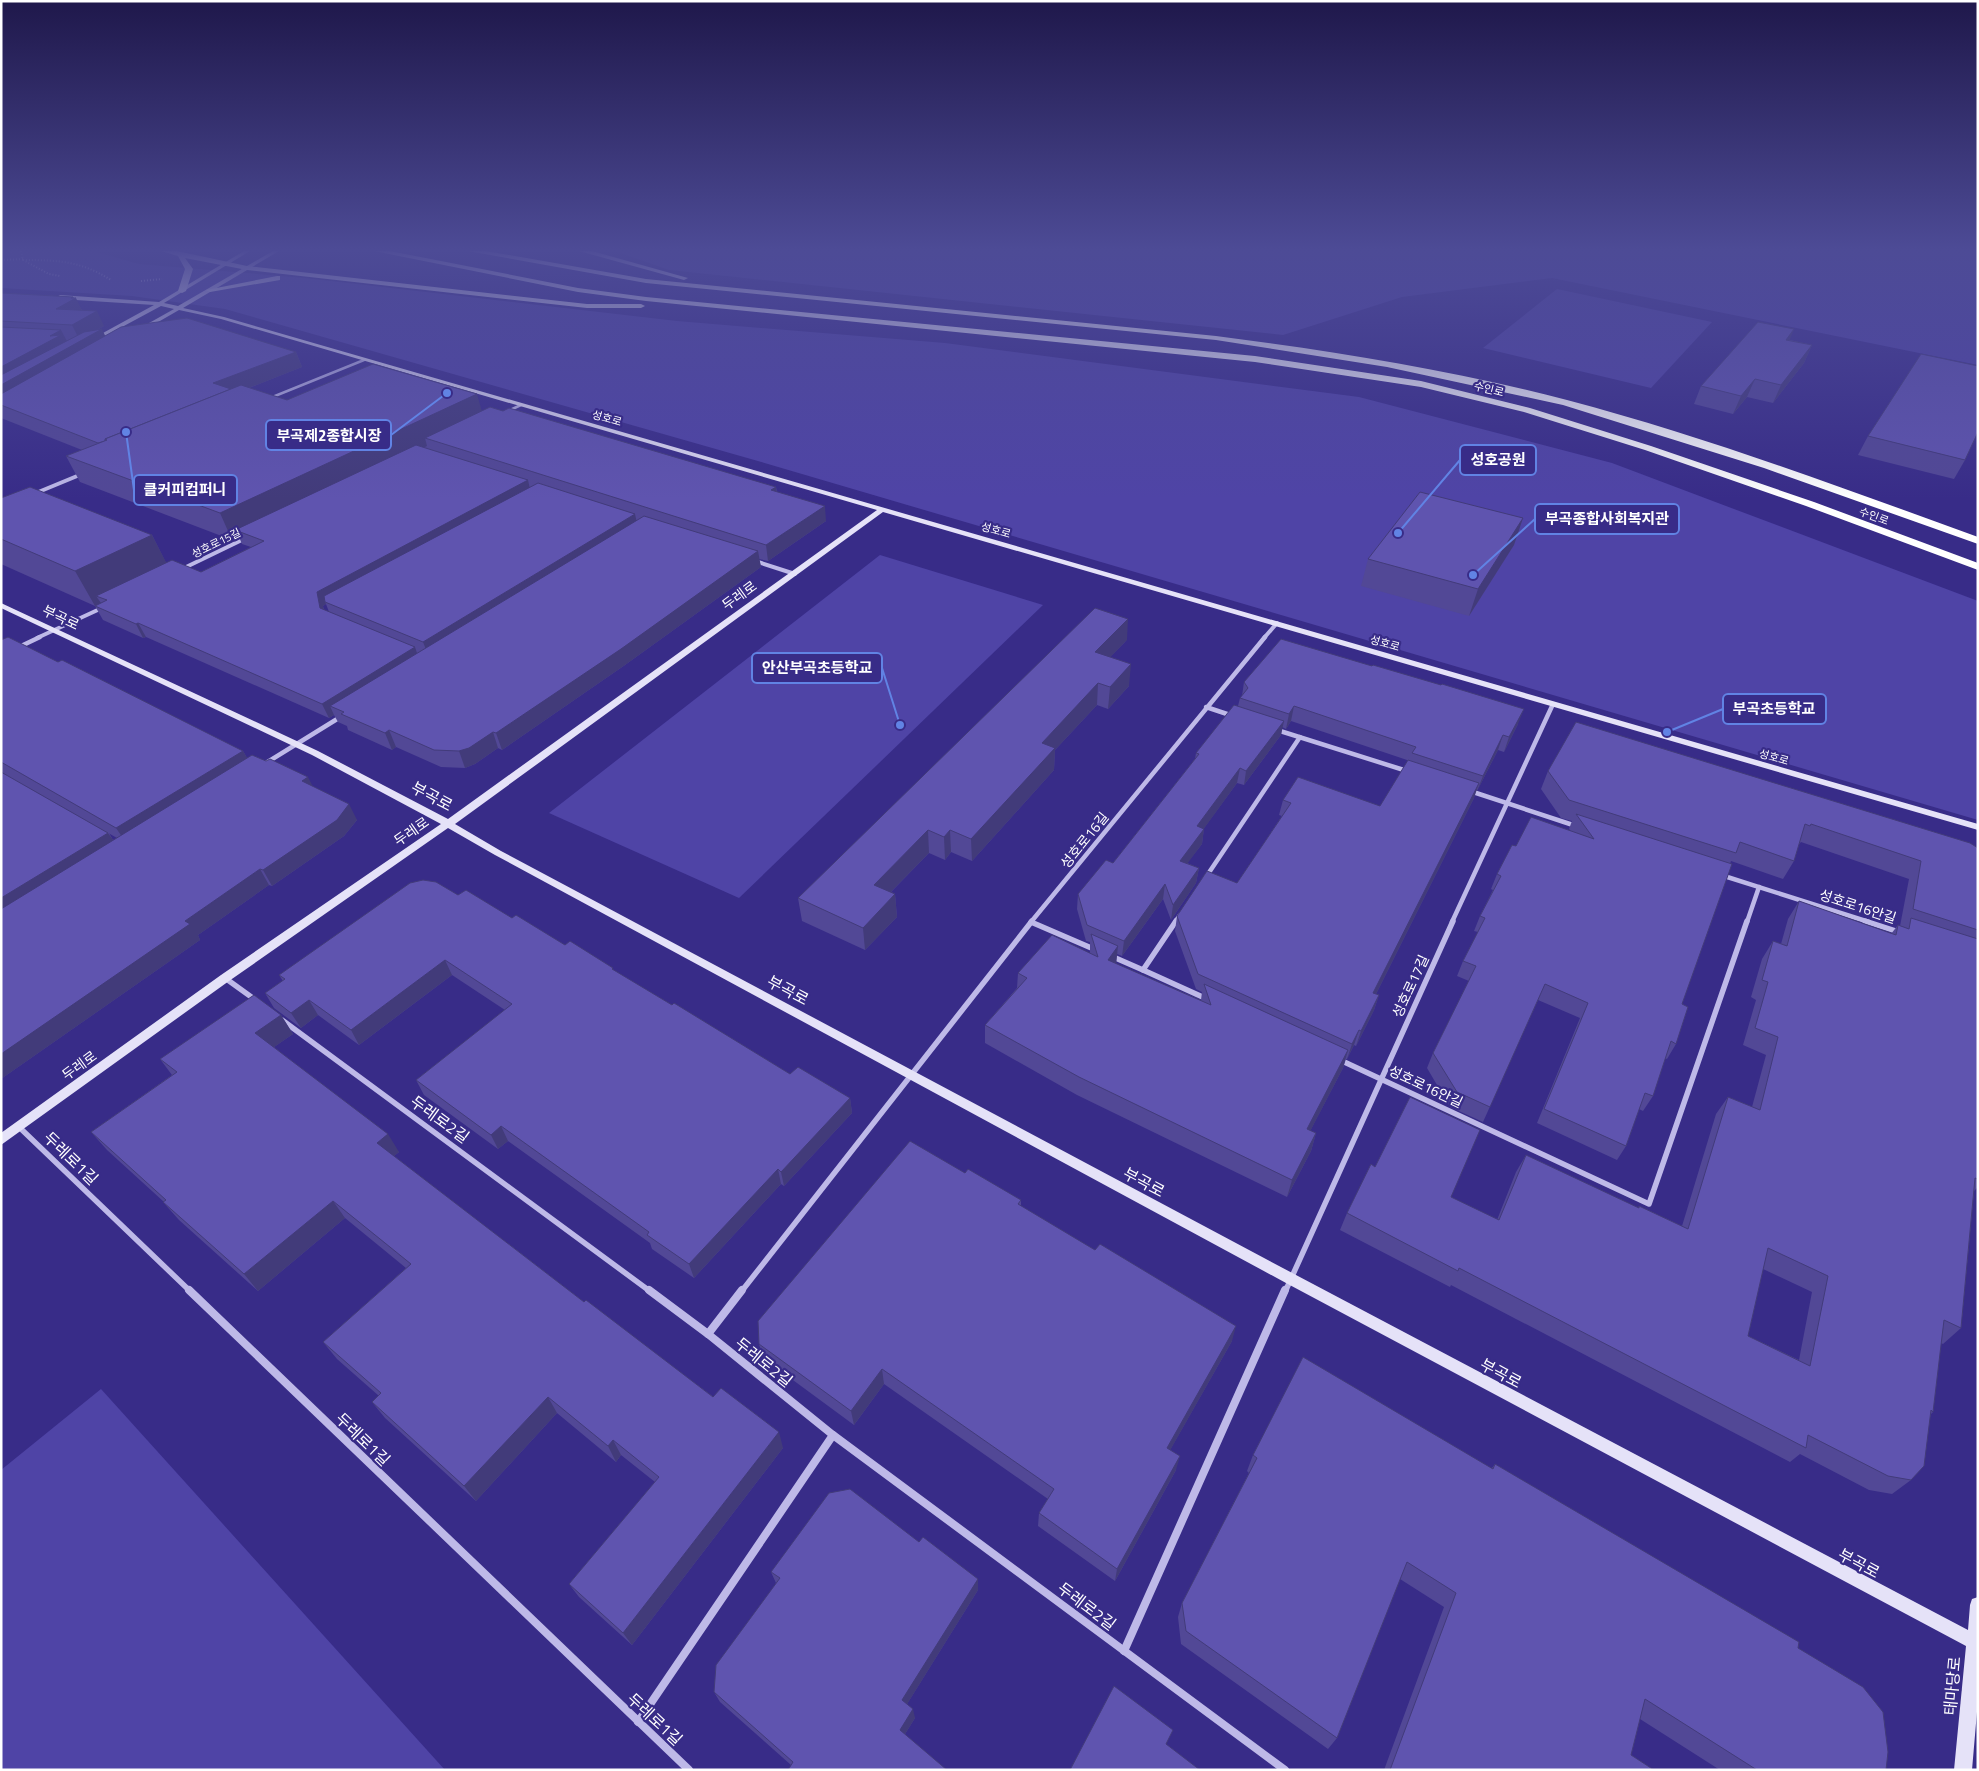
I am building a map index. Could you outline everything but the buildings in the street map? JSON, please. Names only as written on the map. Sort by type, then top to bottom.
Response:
[{"type":"highway","name":"수인로","points":[[995,334],[1255,359],[1421,384],[1527,410],[1648,448],[1810,504],[1977,567]]},
{"type":"highway","name":"수인로","points":[[1172,334],[1296,348],[1417,369],[1557,401],[1676,436],[1820,484],[1978,541]]},
{"type":"street","points":[[87,343],[105,334]]},
{"type":"street","name":"성호로","points":[[275,334],[1978,827]]},
{"type":"street","points":[[264,400],[364,360]]},
{"type":"street","points":[[504,413],[521,405]]},
{"type":"street","points":[[28,496],[83,474]]},
{"type":"street","name":"두레로","points":[[1,1140],[225,978],[449,823],[883,509]]},
{"type":"street","name":"성호로15길","points":[[179,570],[250,536]]},
{"type":"street","points":[[748,559],[795,574]]},
{"type":"street","name":"부곡로","points":[[1,605],[298,744],[449,823],[498,853],[1291,1279],[1976,1643]]},
{"type":"street","points":[[10,652],[108,605]]},
{"type":"street","name":"성호로16길","points":[[708,1334],[1031,922],[1277,623]]},
{"type":"street","name":"성호로17길","points":[[1124,1651],[1380,1078],[1553,704]]},
{"type":"street","points":[[1206,708],[1244,719]]},
{"type":"street","points":[[264,765],[347,713]]},
{"type":"street","points":[[1272,728],[1413,773]]},
{"type":"street","points":[[1202,882],[1300,737]]},
{"type":"street","points":[[1460,788],[1581,828]]},
{"type":"street","name":"성호로16안길","points":[[1712,872],[1905,934]]},
{"type":"street","name":"성호로16안길","points":[[1336,1058],[1649,1204],[1758,887]]},
{"type":"street","points":[[1143,970],[1186,906]]},
{"type":"street","points":[[1031,922],[1100,952]]},
{"type":"street","points":[[1108,955],[1213,1002]]},
{"type":"street","points":[[225,978],[264,1007]]},
{"type":"street","name":"두레로2길","points":[[272,1013],[708,1334],[833,1435],[1285,1770]]},
{"type":"street","name":"두레로1길","points":[[19,1127],[689,1770]]},
{"type":"street","points":[[638,1722],[833,1435]]},
{"type":"street","name":"태마당로","points":[[1964,1770],[1978,1605]]},
{"type":"shaded area","points":[[311,334],[831,334],[945,343],[1359,397],[1612,463],[1978,601],[1978,820],[768,464]]},
{"type":"shaded area","points":[[1501,334],[1701,334],[1651,388],[1483,348]]},
{"type":"shaded area","points":[[1824,334],[1978,334],[1978,365]]},
{"type":"shaded area","points":[[880,555],[1043,605],[739,898],[549,813]]},
{"type":"shaded area","points":[[101,1389],[445,1770],[1,1770],[1,1470]]},
{"type":"place","name":"부곡제2종합시장","points":[[447,393]]},
{"type":"place","name":"클커피컴퍼니","points":[[126,432]]},
{"type":"place","name":"성호공원","points":[[1398,533]]},
{"type":"place","name":"부곡종합사회복지관","points":[[1473,575]]},
{"type":"place","name":"안산부곡초등학교","points":[[900,725]]},
{"type":"place","name":"부곡초등학교","points":[[1667,732]]}]
